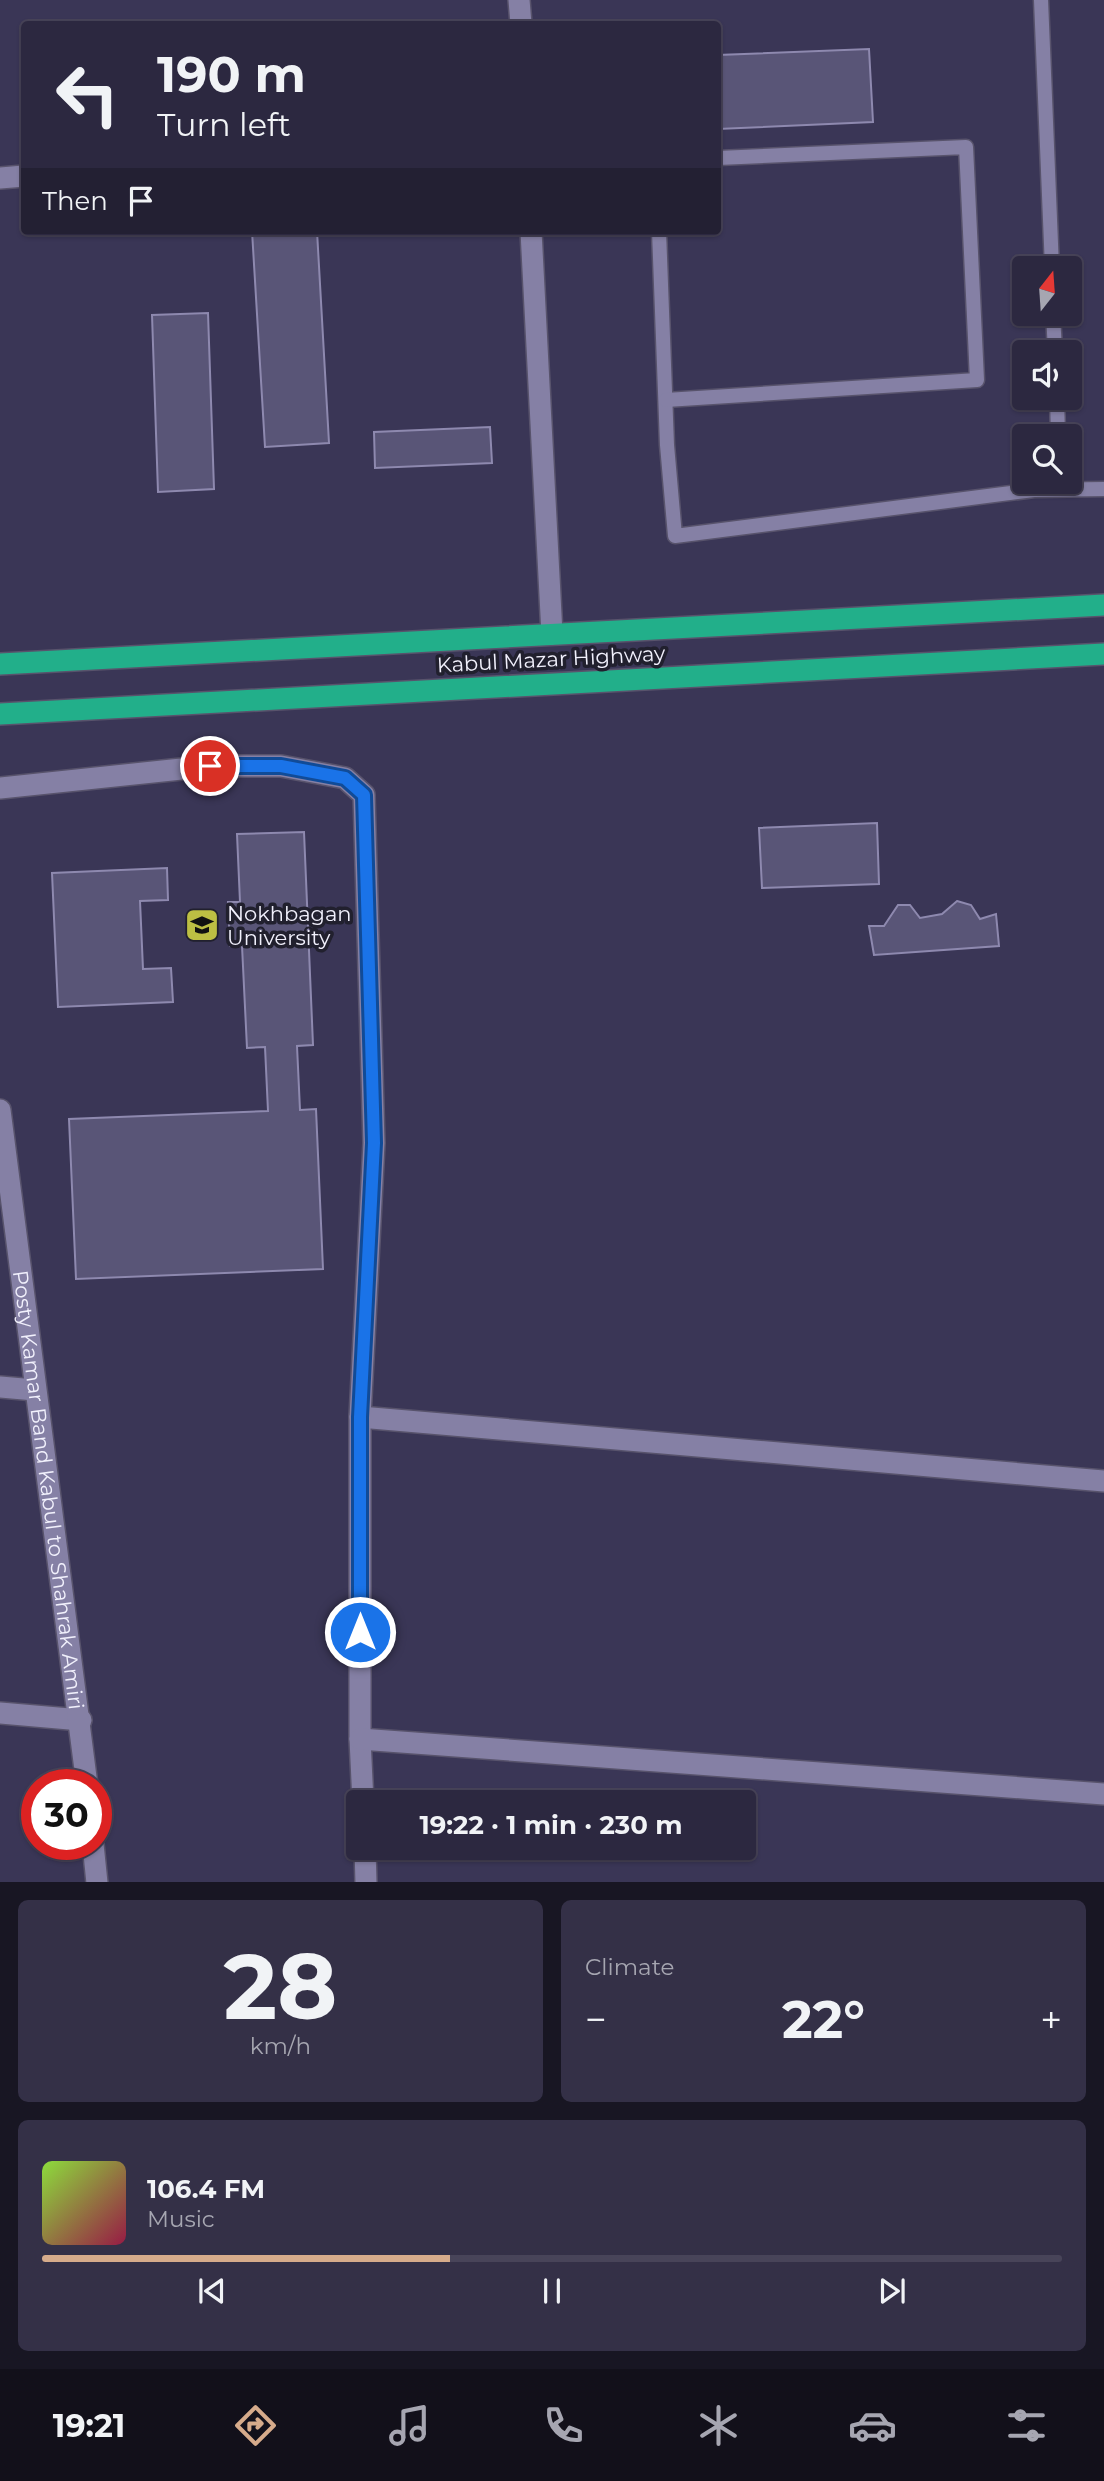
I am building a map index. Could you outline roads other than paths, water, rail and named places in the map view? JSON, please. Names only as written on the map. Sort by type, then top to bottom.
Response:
[{"type":"highway","name":"Kabul Mazar Highway","points":[[0,664],[1104,605]]},
{"type":"highway","name":"Kabul Mazar Highway","points":[[0,714],[1104,654]]},
{"type":"street","points":[[519,0],[521,21]]},
{"type":"street","points":[[0,177],[21,176]]},
{"type":"street","points":[[531,235],[552,634]]},
{"type":"street","points":[[0,788],[210,766],[281,766],[345,778],[364,795],[374,1143],[360,1417],[362,1790]]},
{"type":"street","name":"Posty Kamar Band Kabul to Shahrak Amiri","points":[[0,1110],[86,1769]]},
{"type":"street","points":[[0,1387],[35,1390]]},
{"type":"street","points":[[360,1417],[1104,1481]]},
{"type":"street","points":[[0,1713],[81,1720]]},
{"type":"street","points":[[360,1739],[1104,1794]]},
{"type":"street","points":[[95,1860],[97,1882]]},
{"type":"street","points":[[365,1860],[366,1882]]},
{"type":"lane","points":[[1041,0],[1052,256]]},
{"type":"lane","points":[[666,400],[977,380],[966,147],[721,158]]},
{"type":"lane","points":[[659,235],[675,536],[1012,493]]},
{"type":"lane","points":[[1082,486],[1104,488]]},
{"type":"place","name":"Nokhbagan University","points":[[202,925]]}]
